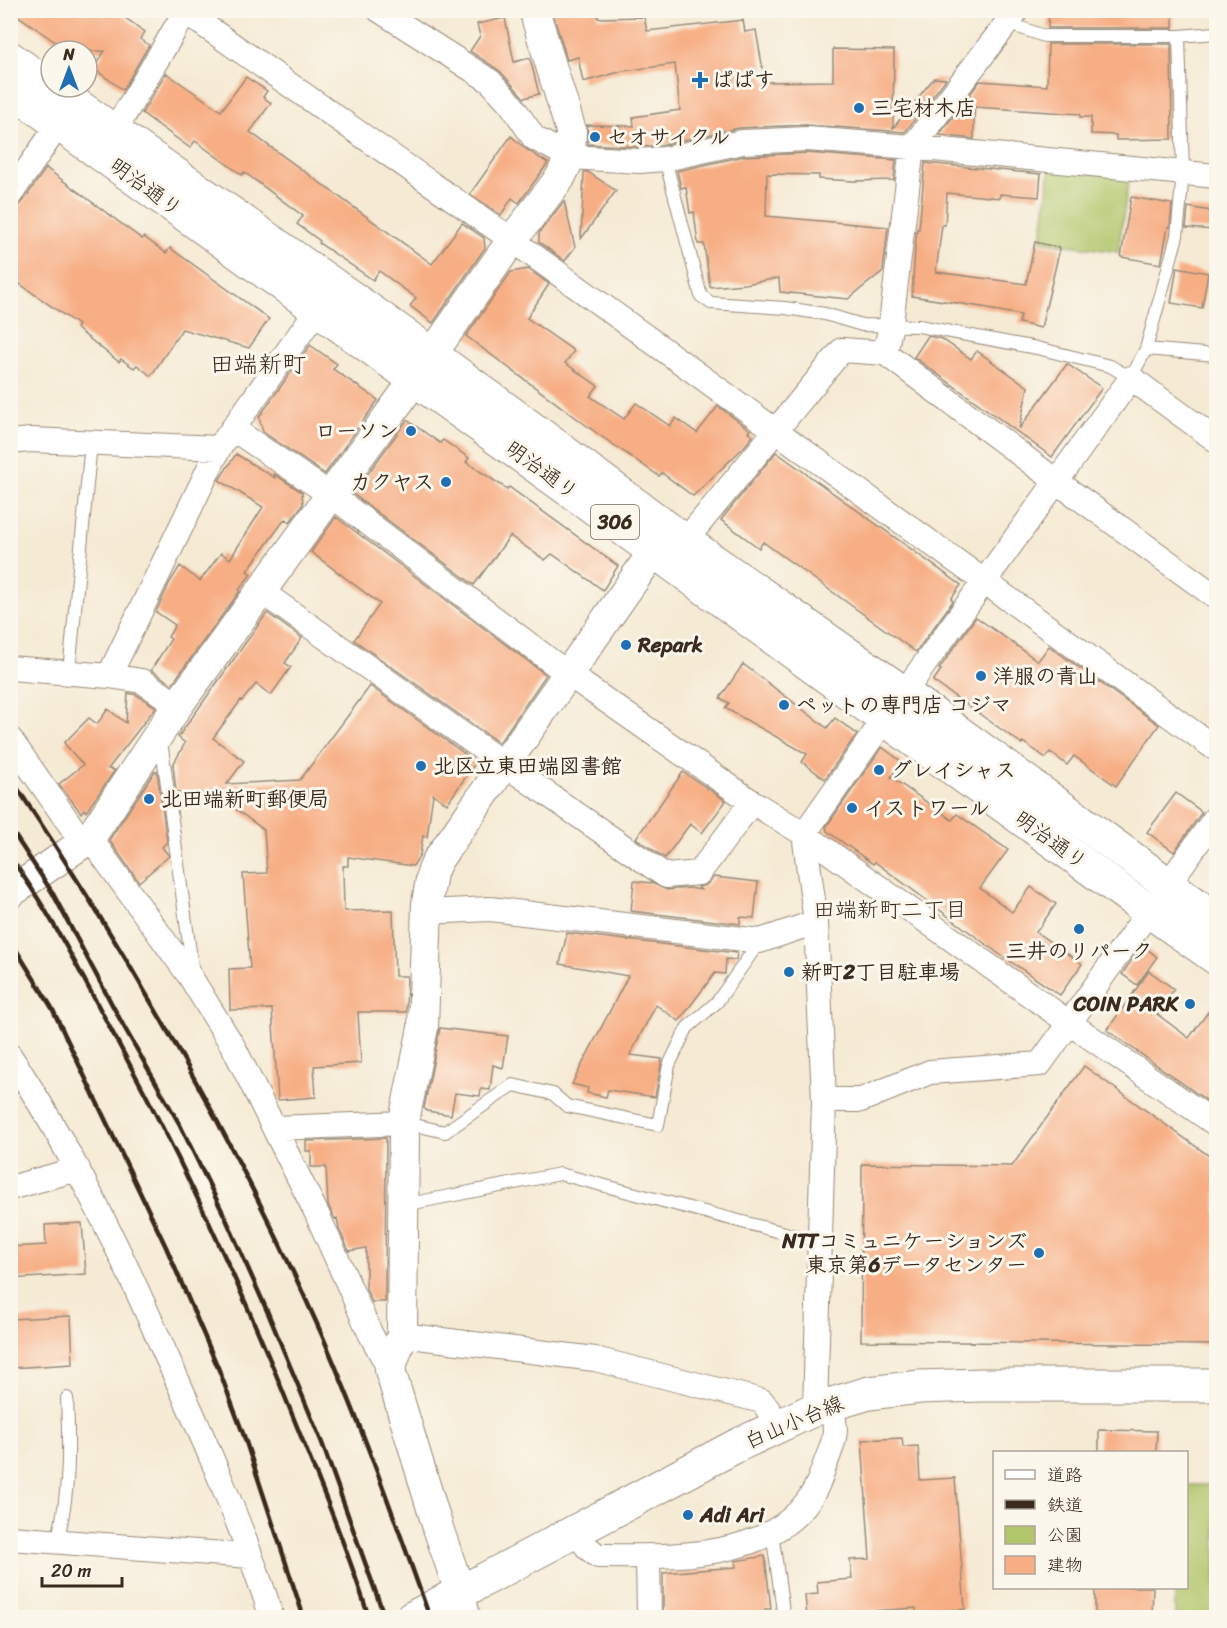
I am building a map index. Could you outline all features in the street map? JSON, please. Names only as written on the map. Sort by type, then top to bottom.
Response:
[{"type":"main road","name":"明治通り","points":[[10,58],[39,79]]},
{"type":"main road","name":"明治通り","points":[[10,90],[317,310],[423,366],[686,540],[895,705],[1149,911],[1216,958]]},
{"type":"main road","name":"明治通り","points":[[68,99],[423,366],[654,550],[1168,884],[1216,919]]},
{"type":"main road","name":"白山小台線","points":[[412,1617],[463,1605],[574,1530],[779,1425],[822,1406],[869,1393],[920,1387],[1216,1385]]},
{"type":"street","points":[[10,893],[86,840],[178,705],[262,592],[512,240],[560,178],[570,157],[571,132],[534,10]]},
{"type":"street","points":[[383,12],[490,81],[511,104],[534,138],[570,157],[639,161],[665,159],[742,142],[807,139],[1216,176]]},
{"type":"street","points":[[114,132],[191,14],[512,240],[1216,749]]},
{"type":"street","points":[[885,353],[891,324],[912,147],[1012,16]]},
{"type":"street","points":[[10,195],[59,124]]},
{"type":"street","points":[[110,676],[226,439],[317,310]]},
{"type":"street","points":[[686,540],[842,350],[885,353],[1056,482],[1216,597]]},
{"type":"street","points":[[574,1530],[588,1548],[598,1556],[703,1554],[742,1544],[772,1532],[799,1512],[811,1498],[819,1483],[835,1432],[822,1406],[819,1242],[824,1100],[816,922],[804,834],[983,581],[1131,378],[1216,440]]},
{"type":"street","points":[[10,442],[31,440],[91,443],[226,439],[331,495],[568,674],[753,802],[804,834],[1216,1124]]},
{"type":"street","points":[[390,1370],[402,1335],[405,1123],[424,1022],[428,887],[437,861],[654,550]]},
{"type":"street","points":[[262,592],[504,765],[666,876],[699,873],[753,802]]},
{"type":"street","points":[[10,668],[110,676],[142,681],[178,705]]},
{"type":"street","points":[[10,739],[195,985],[234,1048],[317,1214],[370,1333],[390,1370],[463,1605]]},
{"type":"street","points":[[824,1100],[861,1100],[930,1072],[1040,1064],[1216,817]]},
{"type":"street","points":[[426,912],[490,909],[760,941],[816,922]]},
{"type":"street","points":[[10,1056],[78,1169],[122,1255],[194,1417],[272,1617]]},
{"type":"street","points":[[275,1128],[405,1123]]},
{"type":"street","points":[[10,1188],[78,1169]]},
{"type":"street","points":[[402,1335],[595,1359],[762,1401],[779,1425]]},
{"type":"street","points":[[10,1538],[250,1556]]},
{"type":"street","points":[[648,1556],[649,1617]]},
{"type":"lane","points":[[1012,16],[1044,36],[1179,36],[1216,33]]},
{"type":"lane","points":[[665,159],[701,296],[711,303],[815,312],[862,325],[919,326],[1037,348],[1110,366],[1131,378],[1146,349],[1177,236],[1183,174],[1179,36]]},
{"type":"lane","points":[[1146,349],[1216,355]]},
{"type":"lane","points":[[69,672],[91,443]]},
{"type":"lane","points":[[160,734],[195,985]]},
{"type":"lane","points":[[405,1123],[445,1132],[513,1085],[554,1094],[567,1106],[658,1125],[669,1065],[687,1028],[717,1002],[760,941]]},
{"type":"lane","points":[[403,1205],[560,1173],[819,1242]]},
{"type":"lane","points":[[57,1541],[62,1526],[70,1456],[67,1398]]},
{"type":"lane","points":[[772,1532],[784,1617]]},
{"type":"green space","points":[[1050,169],[1129,177],[1118,252],[1041,241]]},
{"type":"green space","points":[[1188,1485],[1216,1485],[1216,1617],[1175,1617],[1175,1589],[1188,1589]]},
{"type":"building","points":[[10,10],[114,10],[145,32],[140,39],[149,45],[123,90],[99,72],[99,60],[105,51],[99,51],[99,39],[51,39]]},
{"type":"building","points":[[552,10],[596,10],[598,18],[644,17],[647,31],[743,20],[745,32],[756,30],[765,82],[833,81],[833,49],[894,50],[893,128],[934,78],[946,79],[905,132],[806,125],[739,128],[663,145],[639,147],[588,144],[587,125],[634,126],[633,117],[680,110],[675,64],[623,71],[583,82],[578,57],[567,60]]},
{"type":"building","points":[[1049,10],[1173,10],[1173,28],[1048,28]]},
{"type":"building","points":[[505,18],[514,62],[530,58],[539,94],[524,98],[500,71],[470,51],[480,36],[477,24]]},
{"type":"building","points":[[1048,44],[1171,44],[1172,139],[1116,140],[1116,135],[1091,134],[1091,117],[1080,117],[1080,114],[974,107],[974,139],[939,135],[980,81],[1047,86]]},
{"type":"building","points":[[166,73],[221,111],[246,77],[267,91],[263,97],[271,103],[250,132],[432,264],[462,223],[484,238],[485,248],[433,323],[410,306],[416,298],[379,271],[373,280],[319,243],[320,241],[297,224],[303,216],[244,172],[242,175],[195,141],[190,148],[142,113]]},
{"type":"building","points":[[511,136],[527,150],[548,163],[519,203],[512,198],[501,215],[470,194]]},
{"type":"building","points":[[807,153],[896,160],[894,180],[853,181],[819,179],[819,175],[767,174],[766,216],[888,227],[883,271],[848,299],[780,292],[779,278],[710,287],[704,244],[698,244],[694,212],[690,213],[686,187],[681,188],[677,171],[744,156]]},
{"type":"building","points":[[925,163],[1041,174],[1039,197],[1000,194],[1000,198],[947,193],[945,225],[942,225],[936,272],[1026,284],[1035,242],[1060,248],[1041,328],[1019,323],[1021,315],[912,296]]},
{"type":"building","points":[[46,168],[142,239],[144,237],[166,253],[170,248],[269,319],[249,348],[182,329],[151,376],[137,365],[134,368],[121,359],[119,362],[76,328],[78,325],[10,277],[10,209],[17,208],[22,203]]},
{"type":"building","points":[[584,172],[588,172],[616,191],[581,239]]},
{"type":"building","points":[[1131,197],[1172,204],[1170,227],[1168,227],[1161,264],[1121,257]]},
{"type":"building","points":[[564,201],[575,247],[565,261],[539,242],[539,233]]},
{"type":"building","points":[[1188,207],[1216,212],[1216,230],[1186,228]]},
{"type":"building","points":[[1177,267],[1208,273],[1202,308],[1171,303]]},
{"type":"building","points":[[528,269],[549,284],[527,318],[574,351],[565,363],[598,386],[590,396],[624,419],[636,403],[670,426],[676,418],[697,433],[718,406],[750,430],[748,432],[753,436],[743,448],[693,496],[662,473],[659,476],[598,434],[466,336],[511,272]]},
{"type":"building","points":[[928,336],[942,339],[971,359],[977,351],[1028,387],[1019,429],[1067,364],[1102,388],[1052,457],[914,357]]},
{"type":"building","points":[[310,345],[337,364],[333,369],[378,400],[325,474],[263,432],[259,417]]},
{"type":"building","points":[[407,420],[440,443],[443,440],[469,458],[466,462],[507,489],[509,487],[618,566],[603,590],[552,554],[545,560],[510,536],[474,585],[353,494]]},
{"type":"building","points":[[776,452],[961,585],[951,599],[953,601],[916,652],[763,542],[759,548],[721,520]]},
{"type":"building","points":[[236,454],[302,492],[303,504],[290,522],[285,519],[247,571],[251,574],[240,591],[172,684],[151,670],[171,639],[168,637],[175,625],[156,612],[170,582],[180,566],[200,581],[221,553],[230,559],[263,507],[219,480]]},
{"type":"building","points":[[336,517],[546,675],[499,743],[354,640],[380,604],[311,552]]},
{"type":"building","points":[[267,613],[302,638],[285,663],[291,667],[271,695],[256,684],[213,738],[244,761],[227,784],[300,780],[370,686],[476,762],[447,804],[433,794],[427,837],[423,836],[420,855],[413,866],[348,857],[348,866],[343,866],[344,911],[393,910],[395,976],[407,976],[406,1012],[358,1012],[361,1063],[314,1066],[316,1097],[278,1100],[272,1009],[230,1010],[229,969],[250,968],[243,874],[267,873],[264,830],[211,791],[199,807],[176,791],[173,765],[185,743],[178,737]]},
{"type":"building","points":[[976,617],[1038,661],[1049,646],[1159,725],[1116,786],[1074,756],[1067,765],[1050,752],[1046,758],[1023,742],[1022,744],[933,681]]},
{"type":"building","points":[[743,664],[827,728],[835,718],[857,734],[825,779],[802,762],[807,754],[725,708],[729,703],[720,698]]},
{"type":"building","points":[[128,693],[137,695],[156,707],[108,769],[115,770],[86,812],[84,809],[81,813],[59,784],[83,765],[64,743],[89,718],[97,724],[108,709],[126,723]]},
{"type":"building","points":[[882,747],[902,762],[891,777],[952,820],[957,814],[1008,850],[980,888],[1012,912],[1031,887],[1056,904],[1036,932],[1082,964],[1060,995],[995,951],[875,862],[873,864],[827,831],[826,827]]},
{"type":"building","points":[[157,771],[167,842],[162,847],[169,856],[139,882],[109,840]]},
{"type":"building","points":[[683,772],[726,801],[702,833],[690,824],[665,858],[636,838]]},
{"type":"building","points":[[1176,793],[1202,812],[1174,852],[1147,832]]},
{"type":"building","points":[[714,877],[758,882],[754,918],[740,917],[740,924],[631,911],[634,881],[652,883],[667,890],[689,888],[701,890],[698,887],[706,885]]},
{"type":"building","points":[[567,933],[737,953],[736,960],[726,959],[725,974],[715,973],[679,1021],[656,1005],[630,1055],[662,1059],[655,1097],[608,1090],[606,1097],[587,1093],[588,1088],[572,1084],[628,976],[560,964]]},
{"type":"building","points":[[1142,945],[1157,957],[1137,985],[1122,974]]},
{"type":"building","points":[[1149,971],[1174,989],[1157,1014],[1189,1038],[1216,1001],[1216,1107],[1107,1030]]},
{"type":"building","points":[[440,1028],[508,1036],[503,1068],[493,1065],[490,1090],[481,1089],[480,1096],[455,1093],[451,1115],[427,1111],[424,1108]]},
{"type":"building","name":"NTTコミュニケーションズ 東京第6データセンター","points":[[1084,1066],[1216,1161],[1216,1345],[861,1341],[862,1164],[1012,1166]]},
{"type":"building","points":[[386,1138],[385,1302],[372,1302],[366,1289],[366,1248],[349,1251],[339,1229],[337,1218],[335,1219],[328,1205],[326,1167],[311,1167],[311,1151],[306,1151],[306,1141]]},
{"type":"building","points":[[82,1223],[86,1274],[10,1279],[10,1247],[46,1245],[45,1225]]},
{"type":"building","points":[[71,1316],[73,1364],[10,1368],[10,1319]]},
{"type":"building","points":[[1099,1430],[1157,1431],[1156,1451],[1099,1451]]},
{"type":"building","points":[[902,1438],[903,1447],[918,1446],[920,1480],[955,1478],[965,1609],[916,1613],[916,1608],[856,1612],[856,1617],[807,1617],[805,1595],[818,1594],[817,1582],[852,1579],[850,1560],[870,1559],[862,1440]]},
{"type":"building","points":[[765,1556],[771,1609],[765,1609],[766,1617],[663,1617],[663,1573],[736,1567],[735,1561]]},
{"type":"building","points":[[1095,1589],[1153,1589],[1152,1616],[1095,1614]]},
{"type":"railway","points":[[10,777],[97,911],[138,980],[178,1049],[253,1190],[337,1370],[430,1618]]},
{"type":"railway","points":[[10,828],[52,892],[123,1025],[180,1125],[226,1219],[322,1443],[385,1618]]},
{"type":"railway","points":[[10,857],[53,922],[78,968],[167,1135],[215,1235],[281,1387],[337,1528],[369,1618]]},
{"type":"railway","points":[[10,940],[52,1008],[166,1247],[219,1370],[244,1436],[304,1618]]},
{"type":"place","name":"ぱぱす","points":[[700,80]]},
{"type":"place","name":"三宅材木店","points":[[859,108]]},
{"type":"place","name":"セオサイクル","points":[[595,137]]},
{"type":"place","name":"ローソン","points":[[411,431]]},
{"type":"place","name":"カクヤス","points":[[446,482]]},
{"type":"place","name":"Repark","points":[[626,645]]},
{"type":"place","name":"洋服の青山","points":[[981,676]]},
{"type":"place","name":"ペットの専門店 コジマ","points":[[784,705]]},
{"type":"place","name":"北区立東田端図書館","points":[[421,766]]},
{"type":"place","name":"グレイシャス","points":[[879,770]]},
{"type":"place","name":"北田端新町郵便局","points":[[149,799]]},
{"type":"place","name":"イストワール","points":[[852,808]]},
{"type":"place","name":"三井のリパーク","points":[[1079,929]]},
{"type":"place","name":"新町2丁目駐車場","points":[[789,972]]},
{"type":"place","name":"COIN PARK","points":[[1190,1004]]},
{"type":"place","name":"NTTコミュニケーションズ 東京第6データセンター","points":[[1039,1253]]},
{"type":"place","name":"Adi Ari","points":[[688,1515]]},
{"type":"district","name":"田端新町","points":[[258,364]]},
{"type":"district","name":"田端新町二丁目","points":[[890,909]]}]
